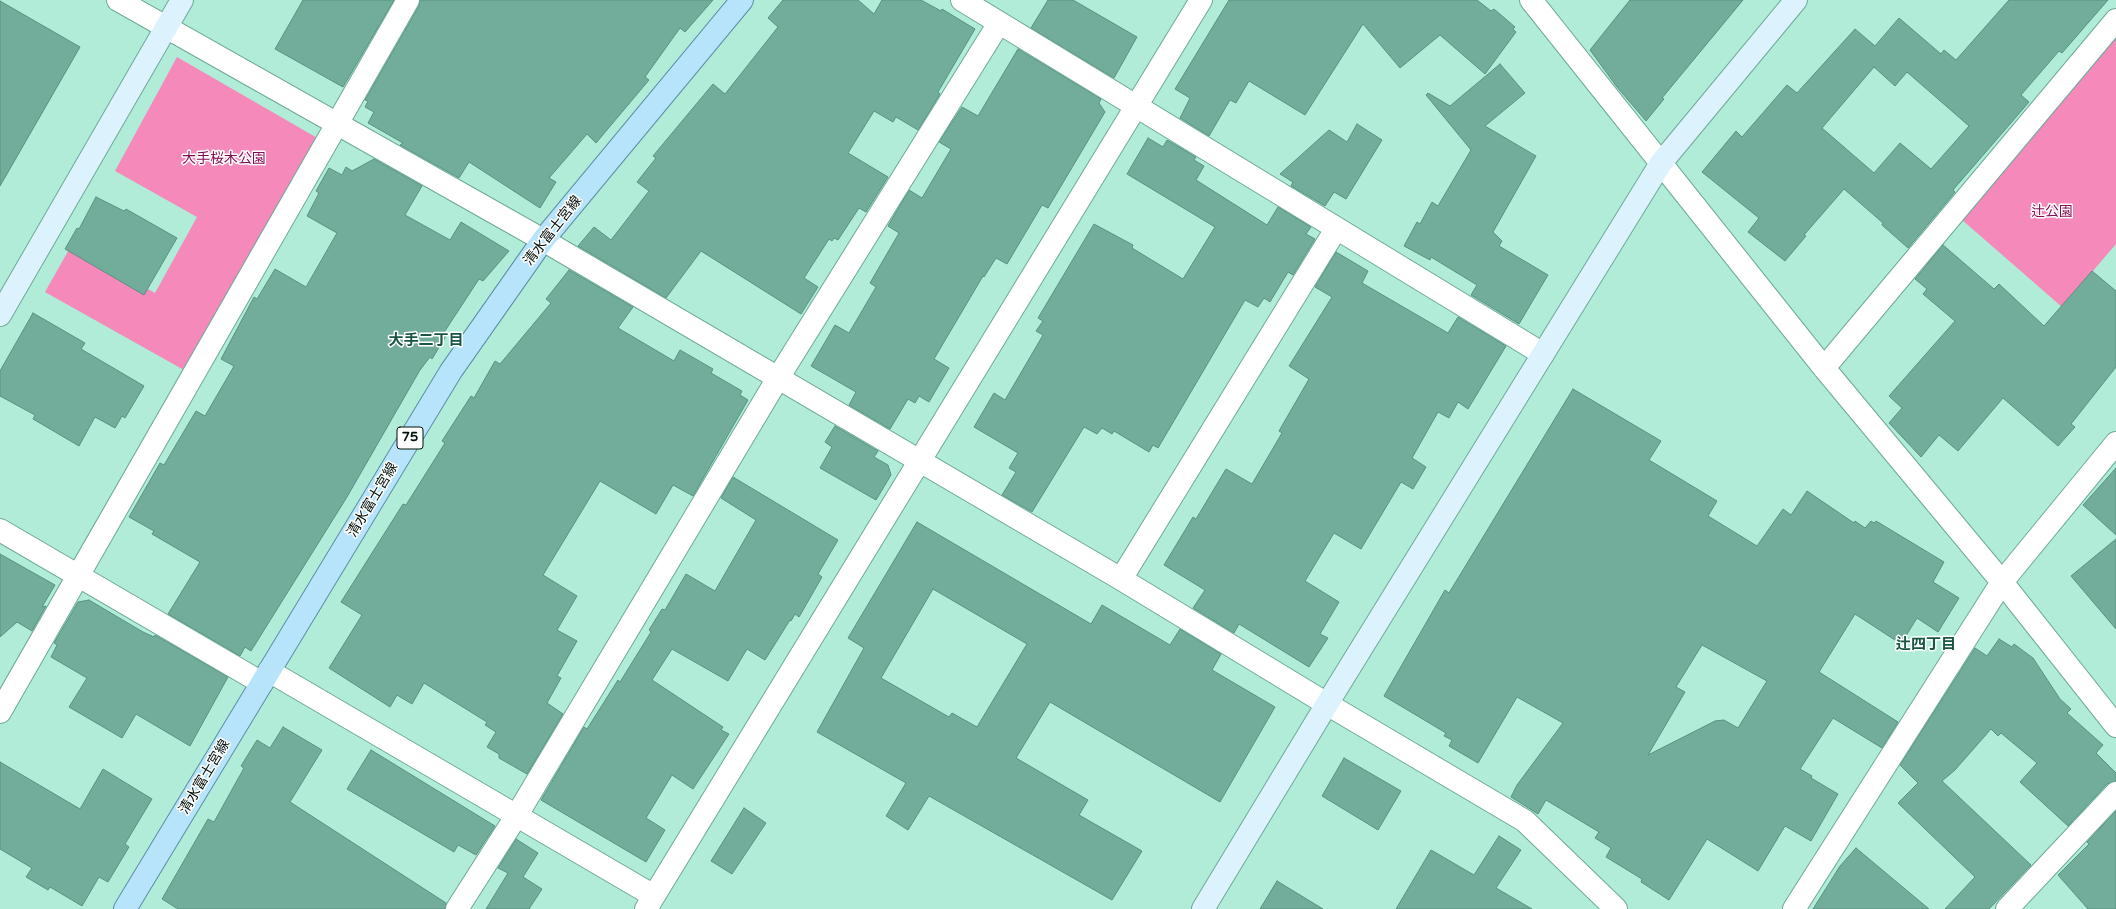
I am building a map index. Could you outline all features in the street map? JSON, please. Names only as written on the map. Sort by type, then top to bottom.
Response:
[{"type":"main road","name":"清水富士宮線","points":[[125,909],[451,371],[543,240],[742,0]]},
{"type":"street","points":[[118,0],[543,240],[1120,579],[1327,704],[1526,821],[1616,909]]},
{"type":"street","points":[[0,315],[182,0]]},
{"type":"street","points":[[0,712],[80,575],[408,0]]},
{"type":"street","points":[[962,0],[1542,354]]},
{"type":"street","points":[[0,530],[517,815],[650,902],[1201,0]]},
{"type":"street","points":[[1531,0],[1824,368],[2002,582],[2116,726]]},
{"type":"street","points":[[1203,909],[1327,704],[1661,163],[1796,0]]},
{"type":"street","points":[[1824,368],[2116,20]]},
{"type":"street","points":[[457,909],[517,815],[778,378],[999,23]]},
{"type":"street","points":[[1120,579],[1336,229]]},
{"type":"street","points":[[1794,909],[2002,582],[2116,443]]},
{"type":"street","points":[[2007,909],[2116,793]]},
{"type":"green space","name":"辻公園","points":[[2116,35],[2116,244],[2062,307],[1961,219]]},
{"type":"green space","name":"大手桜木公園","points":[[177,57],[319,139],[191,374],[45,292],[71,246],[155,293],[197,217],[115,171]]},
{"type":"building","points":[[303,0],[394,0],[343,87],[275,49]]},
{"type":"building","points":[[420,0],[713,0],[685,32],[680,28],[645,77],[649,80],[596,143],[587,134],[549,178],[556,182],[540,208],[469,162],[459,178],[400,145],[403,143],[368,123],[374,112],[365,107],[368,101],[365,100],[419,6]]},
{"type":"building","points":[[783,0],[858,0],[874,14],[882,0],[921,0],[941,11],[942,9],[975,29],[938,92],[940,94],[918,130],[896,117],[893,122],[874,111],[848,153],[888,177],[866,212],[859,208],[838,240],[834,238],[832,241],[829,239],[804,278],[818,287],[801,314],[701,251],[666,298],[578,246],[594,227],[611,240],[649,191],[637,182],[656,158],[653,156],[713,84],[725,94],[778,27],[768,18]]},
{"type":"building","points":[[1048,0],[1073,0],[1137,37],[1114,78],[1031,28]]},
{"type":"building","points":[[1229,0],[1477,0],[1491,11],[1494,9],[1515,27],[1513,29],[1516,32],[1485,74],[1440,35],[1400,68],[1363,24],[1305,115],[1249,81],[1236,103],[1230,100],[1209,136],[1180,118],[1190,98],[1175,89]]},
{"type":"building","points":[[1630,0],[1743,0],[1662,98],[1664,99],[1646,121],[1617,87],[1590,50]]},
{"type":"building","points":[[2009,0],[2108,0],[2062,53],[2059,51],[2021,95],[2029,102],[1953,190],[1955,192],[1908,248],[1882,225],[1883,223],[1844,189],[1804,235],[1806,236],[1785,261],[1748,232],[1759,218],[1702,172],[1736,131],[1742,137],[1787,85],[1797,93],[1855,29],[1875,46],[1899,18],[1941,54],[1944,50],[1956,60]],"holes":[[[1874,67],[1895,86],[1907,72],[1969,126],[1931,169],[1900,143],[1874,173],[1822,128]]]},
{"type":"building","points":[[0,1],[80,47],[0,186]]},
{"type":"building","points":[[1018,49],[1101,99],[1099,103],[1105,112],[1048,208],[1042,205],[1007,264],[996,258],[984,277],[983,276],[934,359],[949,368],[929,402],[919,396],[915,403],[908,399],[890,429],[849,405],[856,392],[811,366],[835,325],[849,333],[876,287],[870,283],[899,233],[888,226],[909,190],[922,198],[951,149],[939,142],[962,107],[978,116]]},
{"type":"building","points":[[1500,64],[1525,93],[1485,126],[1536,156],[1493,232],[1502,241],[1499,246],[1548,275],[1519,324],[1471,295],[1477,285],[1431,257],[1430,260],[1404,246],[1417,222],[1420,224],[1432,202],[1438,206],[1471,150],[1426,95],[1428,93],[1450,106]]},
{"type":"building","points":[[1357,124],[1382,140],[1346,199],[1334,192],[1325,206],[1291,186],[1293,182],[1280,174],[1329,130],[1347,142]]},
{"type":"building","points":[[1148,138],[1163,147],[1167,140],[1196,157],[1194,160],[1204,166],[1196,180],[1267,225],[1278,207],[1311,227],[1306,234],[1315,239],[1293,275],[1288,272],[1270,302],[1264,298],[1258,307],[1245,300],[1158,448],[1153,445],[1149,452],[1114,431],[1112,434],[1102,428],[1097,434],[1084,427],[1032,512],[1002,495],[1016,472],[1009,468],[1018,453],[974,427],[994,393],[1005,400],[1043,335],[1036,331],[1043,321],[1038,318],[1094,224],[1133,245],[1132,248],[1183,279],[1215,227],[1127,174]]},
{"type":"building","points":[[374,159],[422,186],[405,215],[450,240],[461,222],[509,251],[483,281],[479,279],[443,334],[446,336],[432,359],[430,357],[420,370],[347,497],[251,651],[245,647],[240,656],[168,614],[200,562],[152,534],[154,531],[129,517],[160,463],[164,465],[196,411],[205,416],[234,366],[221,359],[254,297],[257,299],[275,269],[306,287],[337,233],[307,216],[319,193],[316,191],[329,168],[342,175],[346,167],[352,171]]},
{"type":"building","points":[[96,197],[124,211],[126,209],[177,238],[144,295],[65,249],[77,228],[79,229]]},
{"type":"building","points":[[1943,245],[1994,289],[1999,284],[2044,326],[2092,271],[2116,291],[2116,367],[2071,424],[2075,427],[2058,446],[2003,398],[1958,451],[1939,435],[1921,457],[1889,423],[1902,408],[1889,396],[1955,321],[1923,294],[1927,289],[1915,279]]},
{"type":"building","points":[[1336,252],[1368,271],[1362,283],[1448,333],[1458,317],[1506,346],[1468,409],[1458,402],[1449,418],[1438,412],[1412,458],[1426,467],[1413,489],[1401,482],[1361,549],[1334,533],[1305,581],[1339,602],[1320,634],[1328,638],[1309,667],[1239,624],[1234,633],[1193,608],[1205,590],[1164,565],[1193,517],[1196,519],[1226,469],[1252,484],[1282,433],[1279,431],[1309,379],[1289,366],[1332,297],[1315,287]]},
{"type":"building","points":[[569,270],[633,307],[618,328],[674,361],[680,350],[713,369],[711,373],[742,391],[740,395],[748,400],[693,496],[673,485],[656,514],[600,481],[543,575],[577,596],[557,630],[577,641],[557,676],[561,678],[547,703],[563,714],[527,774],[499,758],[499,754],[487,747],[496,732],[485,725],[487,722],[424,683],[412,704],[397,695],[390,707],[329,668],[362,615],[341,602],[403,504],[406,505],[445,443],[442,441],[471,396],[474,398],[495,361],[500,364],[551,303],[546,299]]},
{"type":"building","points":[[33,313],[85,343],[81,349],[144,386],[125,418],[122,416],[115,428],[95,417],[79,446],[33,419],[35,415],[0,396],[0,371]]},
{"type":"building","points":[[1573,389],[1661,441],[1649,460],[1717,501],[1708,516],[1757,546],[1783,509],[1791,515],[1807,491],[1854,523],[1855,521],[1865,528],[1871,521],[1874,523],[1876,521],[1944,562],[1933,582],[1959,598],[1938,632],[1917,618],[1901,644],[1855,614],[1819,672],[1898,722],[1882,748],[1833,718],[1800,769],[1812,776],[1811,778],[1838,794],[1811,841],[1785,826],[1758,871],[1707,839],[1669,900],[1641,882],[1642,879],[1606,857],[1611,848],[1595,838],[1599,832],[1546,800],[1538,814],[1511,797],[1517,785],[1563,723],[1517,697],[1478,763],[1449,746],[1452,740],[1444,736],[1446,733],[1384,696],[1445,590],[1449,593]],"holes":[[[1702,645],[1767,681],[1738,728],[1724,720],[1715,721],[1648,755],[1685,692],[1676,687]]]},
{"type":"building","points":[[835,426],[878,451],[874,457],[888,465],[891,475],[876,500],[820,468],[832,447],[825,442]]},
{"type":"building","points":[[2116,468],[2116,535],[2083,505]]},
{"type":"building","points":[[733,477],[838,540],[818,574],[822,577],[799,617],[795,614],[791,621],[790,620],[765,660],[747,649],[728,681],[672,649],[652,680],[723,727],[721,730],[729,734],[693,789],[672,775],[646,818],[665,830],[646,862],[541,800],[584,727],[587,729],[618,680],[620,682],[651,632],[649,630],[662,609],[665,610],[686,574],[715,591],[756,520],[721,498]]},
{"type":"building","points":[[917,522],[1091,624],[1102,605],[1170,645],[1180,629],[1221,654],[1212,670],[1275,707],[1220,802],[1050,702],[1016,758],[1088,800],[1079,815],[1142,851],[1112,900],[929,796],[908,830],[886,816],[906,783],[817,732],[864,648],[848,638]],"holes":[[[933,589],[1027,644],[977,727],[952,713],[949,717],[881,678]]]},
{"type":"building","points":[[2116,539],[2116,629],[2071,576]]},
{"type":"building","points":[[0,554],[55,585],[42,607],[46,606],[32,631],[17,622],[0,637]]},
{"type":"building","points":[[89,600],[143,632],[154,637],[155,635],[228,677],[190,746],[136,714],[122,738],[69,707],[87,678],[51,657],[57,645],[54,643],[78,602]]},
{"type":"building","points":[[1999,639],[2012,647],[2014,644],[2033,658],[2060,699],[2071,709],[2067,713],[2103,745],[2096,753],[2116,773],[2116,781],[2107,784],[2068,826],[2020,782],[2037,763],[2001,733],[1998,736],[1991,729],[1955,770],[1942,781],[2031,865],[1989,909],[1945,909],[1975,877],[1898,803],[1918,783],[1900,765],[1975,648],[1987,656]]},
{"type":"building","points":[[283,727],[322,750],[290,802],[446,903],[445,909],[178,909],[162,899],[208,819],[214,822],[244,768],[241,766],[257,740],[270,748]]},
{"type":"building","points":[[371,750],[495,826],[476,855],[458,845],[454,852],[347,789]]},
{"type":"building","points":[[1344,758],[1401,791],[1378,830],[1322,796]]},
{"type":"building","points":[[0,762],[80,809],[103,769],[152,799],[125,844],[129,847],[108,882],[99,877],[82,906],[50,887],[48,890],[26,877],[32,868],[0,849]]},
{"type":"building","points":[[744,808],[766,823],[732,874],[711,861]]},
{"type":"building","points":[[2116,811],[2116,909],[2088,909],[2058,875],[2089,844],[2087,842]]},
{"type":"building","points":[[1499,836],[1521,850],[1496,888],[1532,909],[1396,909],[1431,850],[1474,875]]},
{"type":"building","points":[[516,839],[538,853],[523,877],[542,889],[529,909],[486,909],[508,873],[498,868]]},
{"type":"building","points":[[1856,848],[1929,909],[1813,909],[1840,866]]},
{"type":"building","points":[[1277,881],[1323,909],[1260,909]]},
{"type":"district","name":"大手二丁目","points":[[426,341]]},
{"type":"district","name":"辻四丁目","points":[[1926,645]]}]
